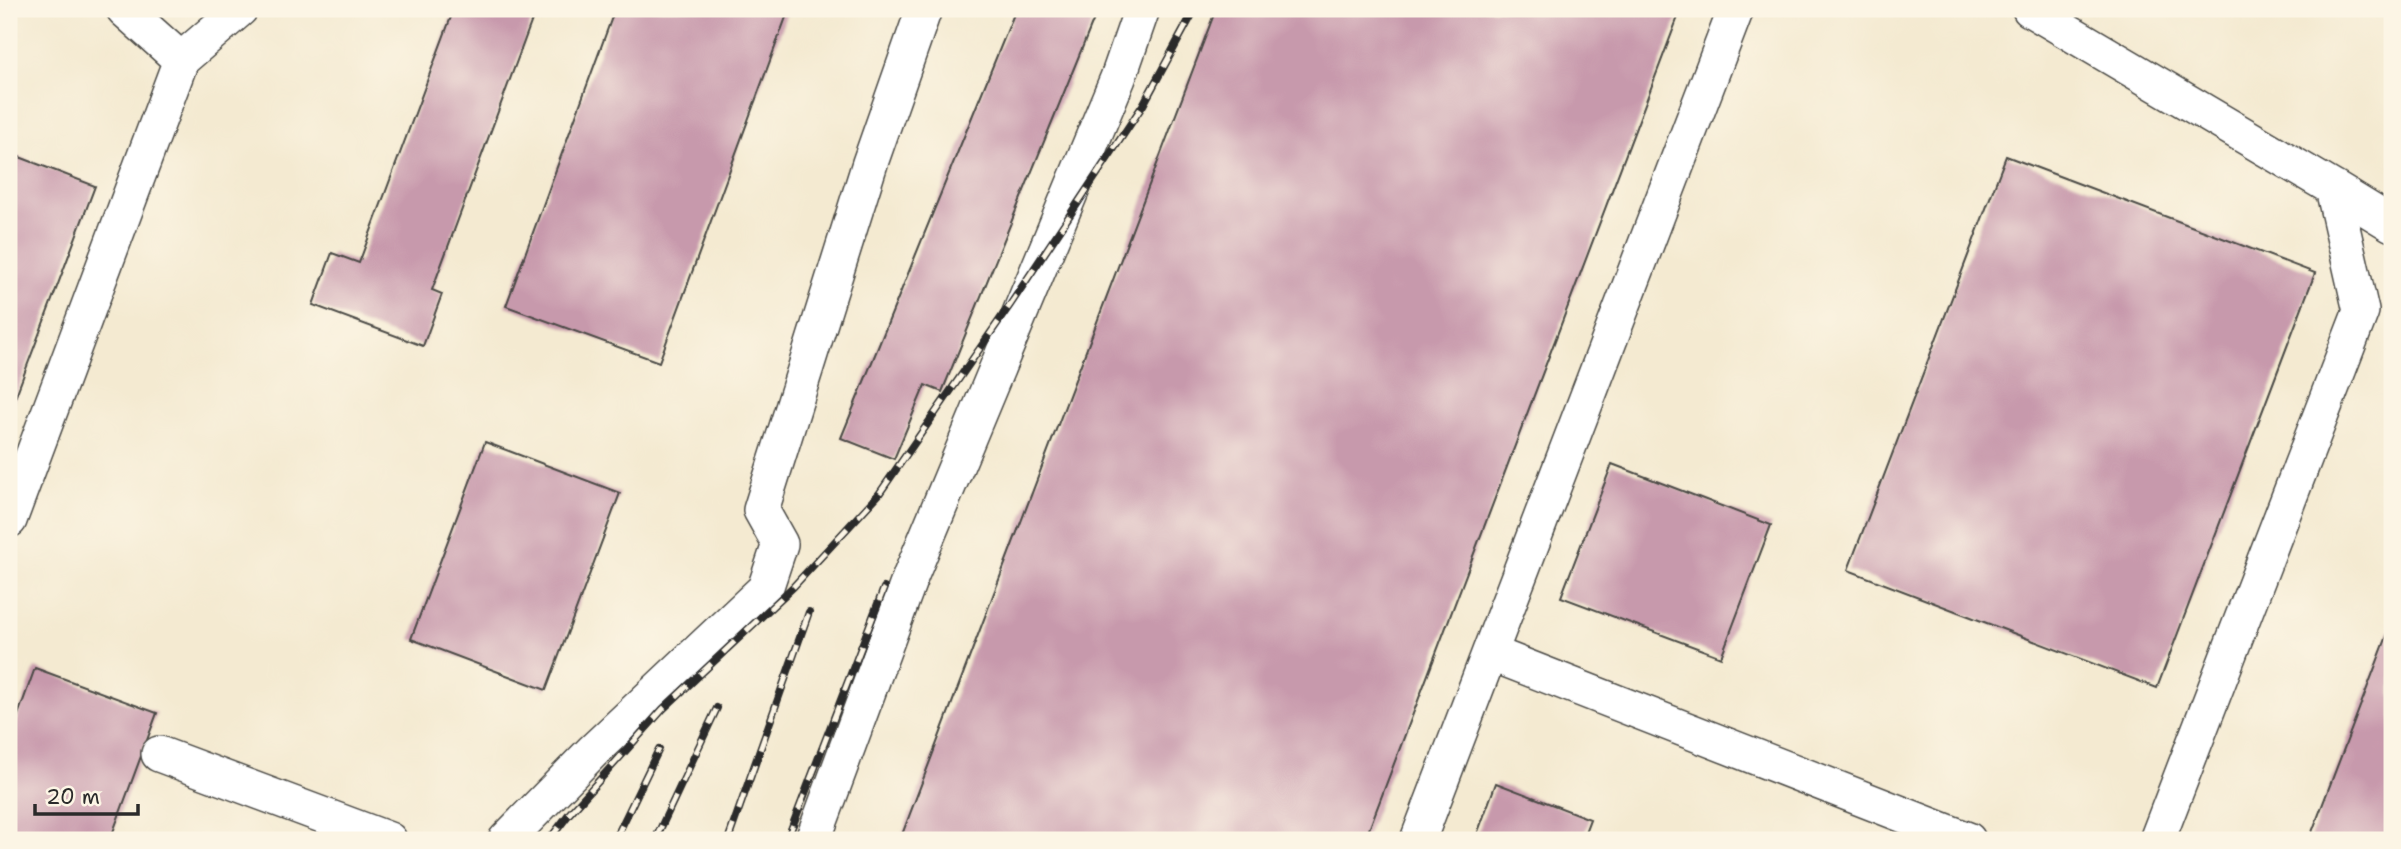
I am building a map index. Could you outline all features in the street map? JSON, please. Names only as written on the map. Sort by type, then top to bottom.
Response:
[{"type":"lane","points":[[124,9],[181,60]]},
{"type":"lane","points":[[9,520],[181,60],[240,9]]},
{"type":"lane","points":[[506,840],[593,751],[765,589],[780,544],[761,510],[870,163],[924,9]]},
{"type":"lane","points":[[813,840],[911,575],[1118,78],[1142,9]]},
{"type":"lane","points":[[1418,840],[1736,9]]},
{"type":"lane","points":[[2030,9],[2392,224]]},
{"type":"lane","points":[[2157,840],[2361,311],[2333,188]]},
{"type":"lane","points":[[1490,653],[1968,840]]},
{"type":"lane","points":[[159,754],[389,840]]},
{"type":"building","points":[[454,9],[536,9],[432,290],[442,294],[423,346],[313,305],[332,253],[359,263]]},
{"type":"building","points":[[615,9],[789,9],[659,362],[506,306]]},
{"type":"building","points":[[1016,9],[1098,9],[942,392],[925,385],[894,459],[841,438]]},
{"type":"building","points":[[1216,9],[1681,9],[1365,840],[900,840]]},
{"type":"building","points":[[9,153],[95,186],[9,414]]},
{"type":"building","points":[[2006,156],[2315,273],[2157,688],[1848,570]]},
{"type":"building","points":[[485,442],[620,493],[546,690],[411,639]]},
{"type":"building","points":[[1612,464],[1771,525],[1721,657],[1561,597]]},
{"type":"building","points":[[2392,623],[2392,840],[2309,840]]},
{"type":"building","points":[[35,668],[157,713],[110,840],[9,840],[9,740]]},
{"type":"building","points":[[1496,783],[1590,819],[1582,840],[1475,840]]},
{"type":"railway","points":[[549,840],[663,709],[793,587],[879,494],[1010,305],[1143,105],[1195,9]]},
{"type":"railway","points":[[787,840],[884,588]]},
{"type":"railway","points":[[728,840],[809,612]]},
{"type":"railway","points":[[655,840],[717,708]]},
{"type":"railway","points":[[615,840],[659,749]]}]
